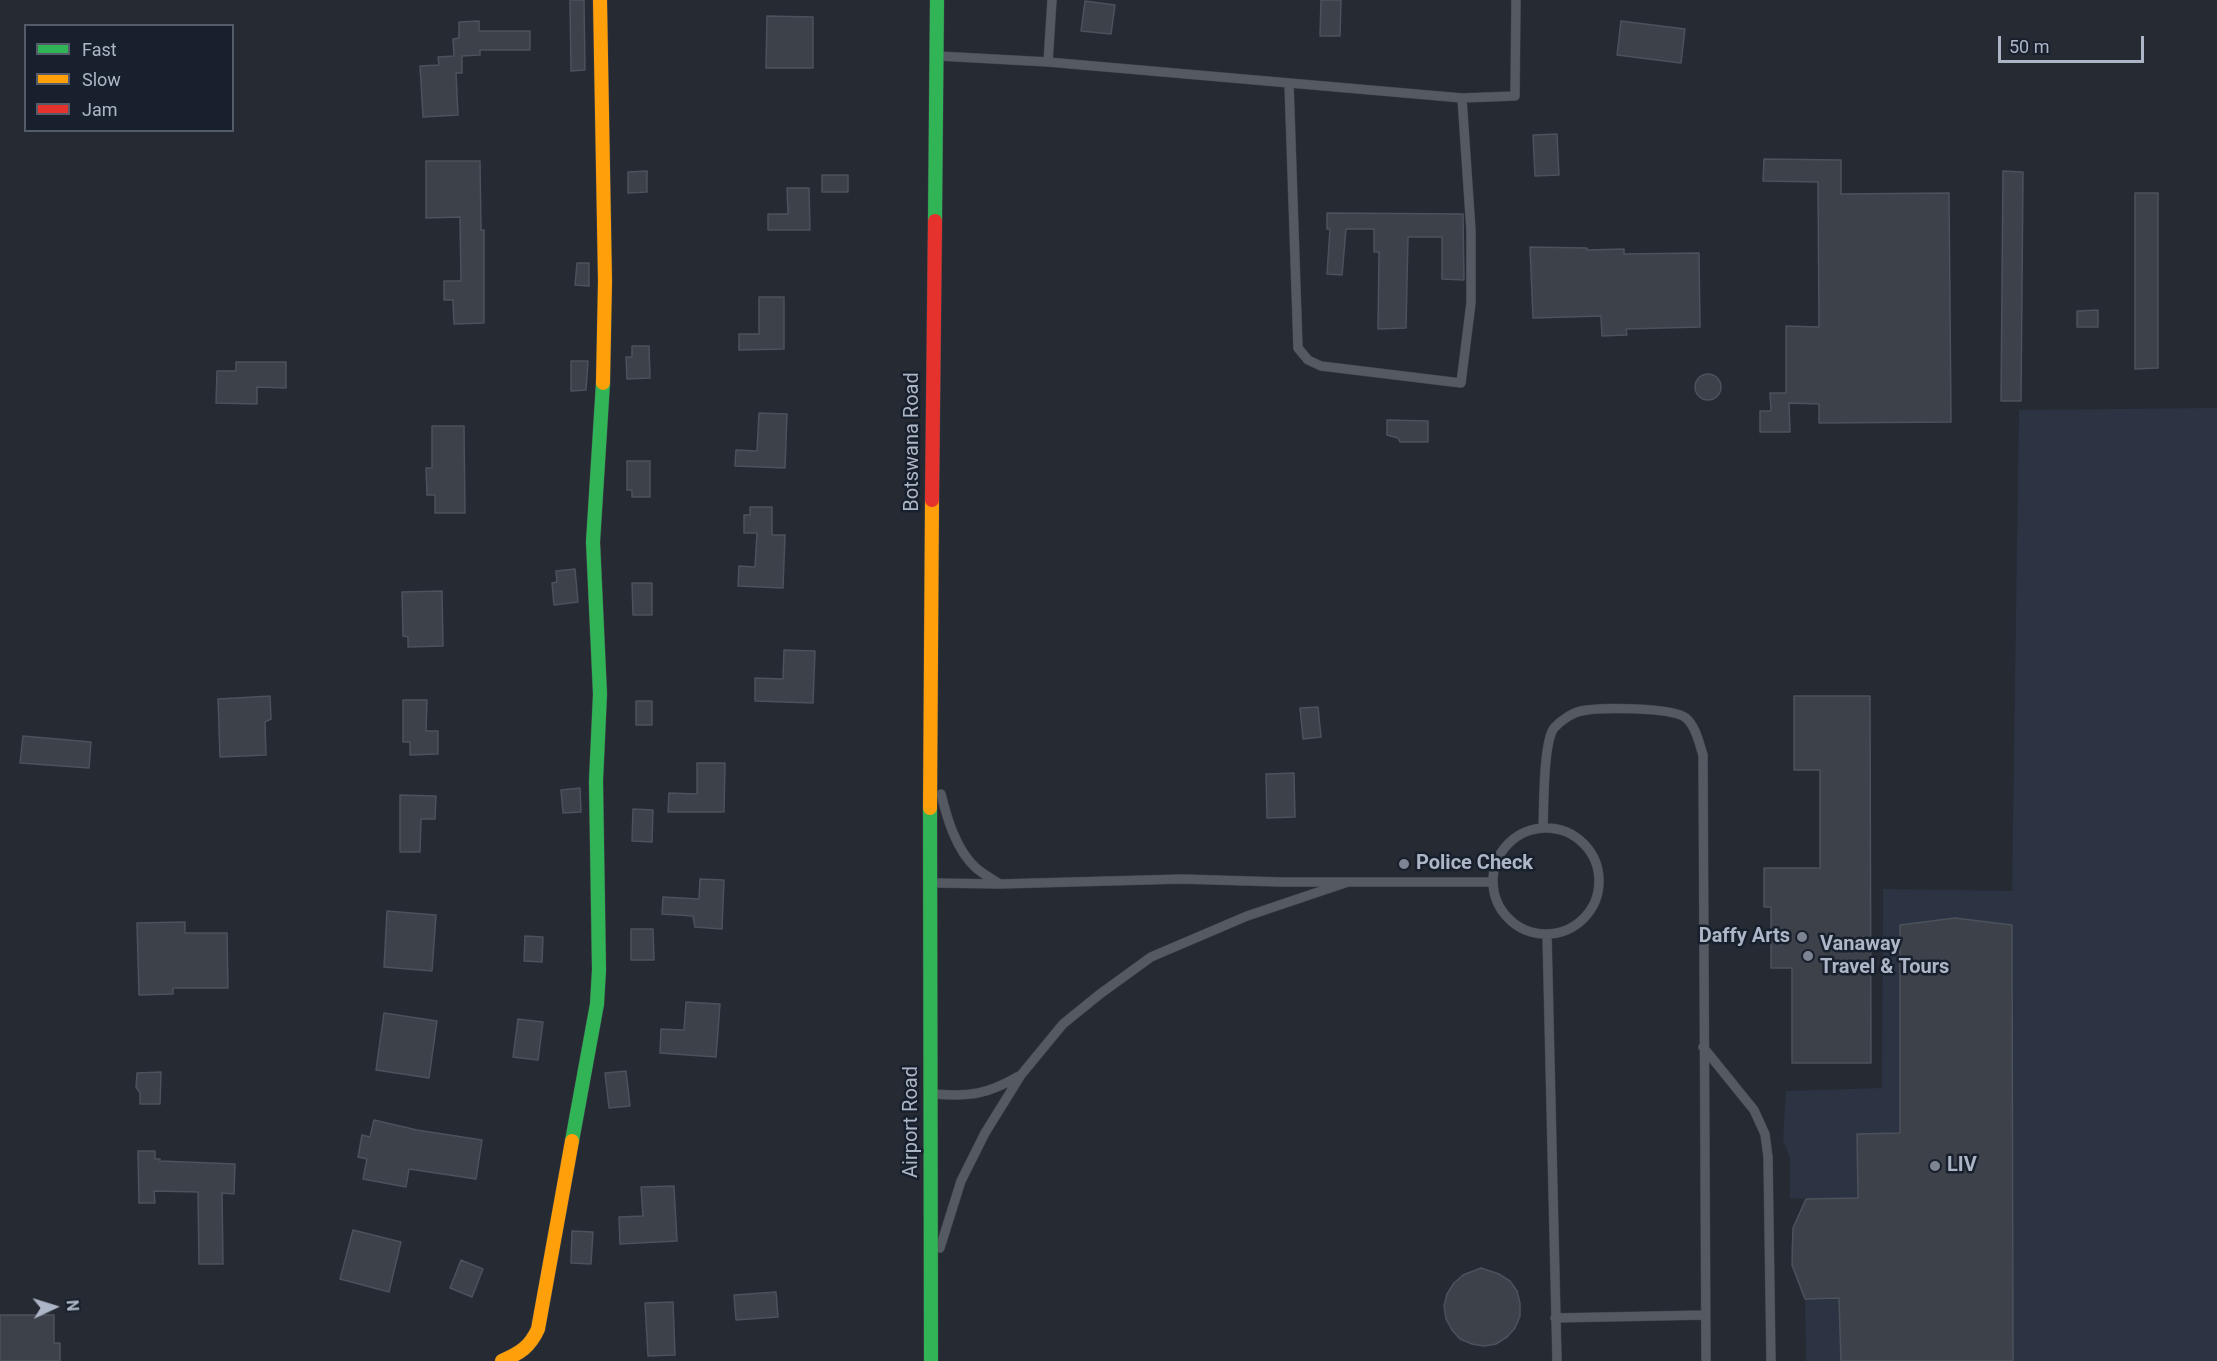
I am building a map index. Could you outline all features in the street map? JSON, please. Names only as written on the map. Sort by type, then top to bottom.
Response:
[{"type":"street","points":[[502,1361],[524,1352],[538,1329],[597,1004],[596,781],[600,694],[593,542],[603,377],[605,281],[600,0]]},
{"type":"street","name":"Botswana Road","points":[[930,883],[937,0]]},
{"type":"street","name":"Airport Road","points":[[930,883],[933,1093],[931,1361]]},
{"type":"lane","points":[[1048,62],[1052,0]]},
{"type":"lane","points":[[936,56],[1048,62],[1462,98],[1515,96],[1516,0]]},
{"type":"lane","points":[[1289,83],[1298,348],[1308,360],[1321,366],[1461,383],[1471,303],[1471,241],[1462,98]]},
{"type":"lane","points":[[1543,828],[1548,742],[1553,729],[1564,720],[1580,711],[1643,710],[1673,712],[1685,718],[1693,728],[1702,756],[1706,1361]]},
{"type":"lane","points":[[930,745],[952,829],[964,853],[975,867],[1000,884]]},
{"type":"lane","points":[[1543,828],[1561,830],[1578,838],[1590,852],[1598,869],[1599,888],[1593,906],[1581,921],[1565,931],[1547,934],[1530,932],[1515,925],[1504,913],[1496,898],[1493,882],[1494,868],[1499,855],[1507,845],[1517,836],[1529,830],[1543,828]]},
{"type":"lane","points":[[930,883],[1000,884],[1182,879],[1281,882],[1493,882]]},
{"type":"lane","points":[[930,1284],[961,1181],[985,1133],[1021,1075],[1063,1024],[1151,957],[1247,916],[1348,882]]},
{"type":"lane","points":[[1547,934],[1557,1361]]},
{"type":"lane","points":[[1703,1047],[1754,1110],[1765,1134],[1768,1157],[1771,1361]]},
{"type":"lane","points":[[933,1093],[962,1096],[980,1094],[999,1088],[1021,1075]]},
{"type":"lane","points":[[1555,1318],[1705,1315]]},
{"type":"shaded area","points":[[2217,408],[2217,1361],[1806,1361],[1805,1299],[1792,1265],[1791,1247],[1793,1228],[1805,1199],[1790,1198],[1790,1158],[1783,1141],[1786,1091],[1882,1088],[1883,889],[2012,891],[2019,410]]},
{"type":"building","points":[[570,0],[584,0],[585,70],[571,71]]},
{"type":"building","points":[[1321,0],[1341,0],[1340,36],[1320,36]]},
{"type":"building","points":[[1085,1],[1115,5],[1111,34],[1081,31]]},
{"type":"building","points":[[767,16],[813,17],[813,68],[766,68]]},
{"type":"building","points":[[479,21],[479,31],[530,31],[530,50],[480,50],[480,55],[462,56],[462,73],[456,73],[458,115],[423,117],[420,66],[439,65],[438,57],[454,56],[453,39],[459,38],[459,22]]},
{"type":"building","points":[[1621,21],[1685,29],[1681,63],[1617,55]]},
{"type":"building","points":[[1557,134],[1559,175],[1535,176],[1533,135]]},
{"type":"building","points":[[1764,159],[1841,160],[1841,194],[1949,193],[1951,422],[1819,423],[1819,404],[1789,403],[1790,432],[1760,432],[1760,411],[1771,411],[1770,393],[1786,393],[1786,326],[1819,327],[1818,182],[1763,181]]},
{"type":"building","points":[[426,161],[480,161],[481,230],[484,230],[484,323],[454,324],[453,300],[444,300],[444,281],[461,281],[460,217],[426,218]]},
{"type":"building","points":[[647,171],[647,192],[628,193],[628,172]]},
{"type":"building","points":[[2003,171],[2023,172],[2021,401],[2001,401]]},
{"type":"building","points":[[822,175],[848,175],[848,192],[822,192]]},
{"type":"building","points":[[787,188],[809,188],[810,230],[768,230],[768,214],[788,214]]},
{"type":"building","points":[[2135,193],[2158,193],[2158,368],[2135,369]]},
{"type":"building","points":[[1327,213],[1463,214],[1464,280],[1442,279],[1442,237],[1408,237],[1406,328],[1378,329],[1379,252],[1374,252],[1374,229],[1346,229],[1342,275],[1327,274],[1330,229],[1327,229]]},
{"type":"building","points":[[1530,247],[1624,249],[1624,254],[1699,253],[1700,327],[1626,329],[1627,335],[1602,336],[1601,316],[1533,318]]},
{"type":"building","points":[[577,263],[589,263],[589,286],[575,285]]},
{"type":"building","points":[[759,297],[784,297],[784,349],[739,350],[739,334],[759,334]]},
{"type":"building","points":[[2098,310],[2098,327],[2077,327],[2077,311]]},
{"type":"building","points":[[632,346],[649,346],[650,378],[627,379],[626,357],[632,357]]},
{"type":"building","points":[[571,361],[588,361],[586,390],[571,391]]},
{"type":"building","points":[[236,362],[286,362],[286,388],[257,387],[257,404],[216,403],[217,371],[236,371]]},
{"type":"building","points":[[1708,374],[1717,378],[1721,387],[1717,396],[1708,400],[1699,396],[1695,387],[1699,378]]},
{"type":"building","points":[[759,413],[787,414],[785,468],[735,466],[736,450],[757,451]]},
{"type":"building","points":[[1387,420],[1428,421],[1428,442],[1400,442],[1398,438],[1387,435]]},
{"type":"building","points":[[432,426],[464,426],[465,513],[435,513],[435,495],[427,495],[426,468],[432,468]]},
{"type":"building","points":[[627,461],[650,461],[650,497],[632,497],[632,490],[627,490]]},
{"type":"building","points":[[750,507],[772,507],[772,535],[785,535],[783,588],[738,586],[739,566],[755,567],[757,533],[744,533],[744,515],[750,515]]},
{"type":"building","points":[[575,569],[578,602],[554,605],[552,583],[557,582],[556,571]]},
{"type":"building","points":[[632,583],[652,583],[652,615],[633,615]]},
{"type":"building","points":[[442,591],[443,646],[408,647],[408,637],[403,636],[402,592]]},
{"type":"building","points":[[784,650],[815,651],[813,703],[755,701],[755,678],[783,679]]},
{"type":"building","points":[[270,696],[271,719],[265,722],[266,755],[220,757],[218,699]]},
{"type":"building","points":[[1794,696],[1870,696],[1871,1063],[1792,1063],[1792,968],[1771,968],[1771,907],[1764,907],[1764,868],[1820,868],[1820,770],[1794,770]]},
{"type":"building","points":[[403,700],[427,700],[426,731],[438,731],[438,754],[410,755],[410,742],[403,742]]},
{"type":"building","points":[[636,701],[652,701],[652,725],[636,725]]},
{"type":"building","points":[[1318,707],[1321,737],[1303,739],[1300,708]]},
{"type":"building","points":[[23,736],[91,742],[89,768],[20,763]]},
{"type":"building","points":[[697,763],[725,763],[724,812],[668,812],[669,793],[697,794]]},
{"type":"building","points":[[1294,773],[1295,817],[1267,818],[1266,774]]},
{"type":"building","points":[[580,788],[581,812],[563,813],[561,790]]},
{"type":"building","points":[[400,795],[436,796],[435,819],[421,819],[420,852],[400,852]]},
{"type":"building","points":[[633,809],[653,810],[652,842],[632,841]]},
{"type":"building","points":[[700,879],[724,880],[722,929],[695,927],[693,916],[662,914],[663,897],[699,899]]},
{"type":"building","points":[[387,911],[436,915],[432,971],[384,967]]},
{"type":"building","name":"LIV","points":[[1955,918],[2012,925],[2013,1361],[1841,1361],[1839,1298],[1805,1299],[1792,1265],[1793,1228],[1806,1199],[1858,1198],[1857,1134],[1900,1133],[1900,925]]},
{"type":"building","points":[[185,922],[185,933],[227,933],[228,988],[173,988],[173,994],[139,995],[137,923]]},
{"type":"building","points":[[631,929],[653,929],[654,960],[631,960]]},
{"type":"building","points":[[525,936],[543,937],[542,962],[524,961]]},
{"type":"building","points":[[686,1002],[720,1004],[716,1057],[660,1053],[661,1029],[684,1030]]},
{"type":"building","points":[[384,1013],[437,1021],[429,1078],[376,1070]]},
{"type":"building","points":[[518,1019],[543,1022],[538,1060],[513,1057]]},
{"type":"building","points":[[626,1071],[630,1106],[609,1108],[605,1073]]},
{"type":"building","points":[[161,1072],[160,1104],[140,1104],[140,1093],[136,1087],[137,1073]]},
{"type":"building","points":[[374,1120],[417,1130],[482,1140],[476,1179],[409,1169],[406,1187],[363,1179],[367,1159],[358,1157],[362,1135],[370,1137]]},
{"type":"building","points":[[138,1151],[155,1151],[155,1159],[160,1159],[160,1161],[235,1164],[234,1194],[222,1193],[223,1264],[199,1264],[198,1192],[154,1191],[155,1203],[139,1203]]},
{"type":"building","points":[[674,1186],[677,1241],[620,1244],[619,1217],[643,1216],[641,1187]]},
{"type":"building","points":[[353,1230],[401,1242],[389,1292],[340,1279]]},
{"type":"building","points":[[572,1231],[593,1232],[591,1264],[571,1263]]},
{"type":"building","points":[[461,1260],[483,1269],[472,1297],[450,1288]]},
{"type":"building","points":[[1481,1268],[1499,1274],[1510,1281],[1517,1291],[1520,1303],[1520,1316],[1515,1328],[1496,1344],[1484,1346],[1460,1339],[1446,1319],[1444,1306],[1447,1294],[1454,1283],[1463,1275]]},
{"type":"building","points":[[776,1292],[778,1317],[736,1320],[734,1295]]},
{"type":"building","points":[[673,1302],[675,1355],[648,1356],[645,1303]]},
{"type":"building","points":[[0,1315],[54,1315],[54,1343],[60,1343],[60,1361],[0,1361]]},
{"type":"traffic: fast","points":[[935,221],[937,0]]},
{"type":"traffic: fast","points":[[572,1141],[597,1004],[599,970],[596,781],[600,694],[593,542],[603,383]]},
{"type":"traffic: fast","points":[[930,808],[931,1361]]},
{"type":"traffic: slow","points":[[600,0],[605,281],[603,383]]},
{"type":"traffic: slow","points":[[930,808],[932,500]]},
{"type":"traffic: slow","points":[[502,1361],[524,1349],[538,1329],[572,1141]]},
{"type":"traffic: jam","points":[[932,500],[935,221]]},
{"type":"place","name":"Police Check","points":[[1404,864]]},
{"type":"place","name":"Daffy Arts","points":[[1802,937]]},
{"type":"place","name":"Vanaway Travel & Tours","points":[[1808,956]]},
{"type":"place","name":"LIV","points":[[1935,1166]]}]
